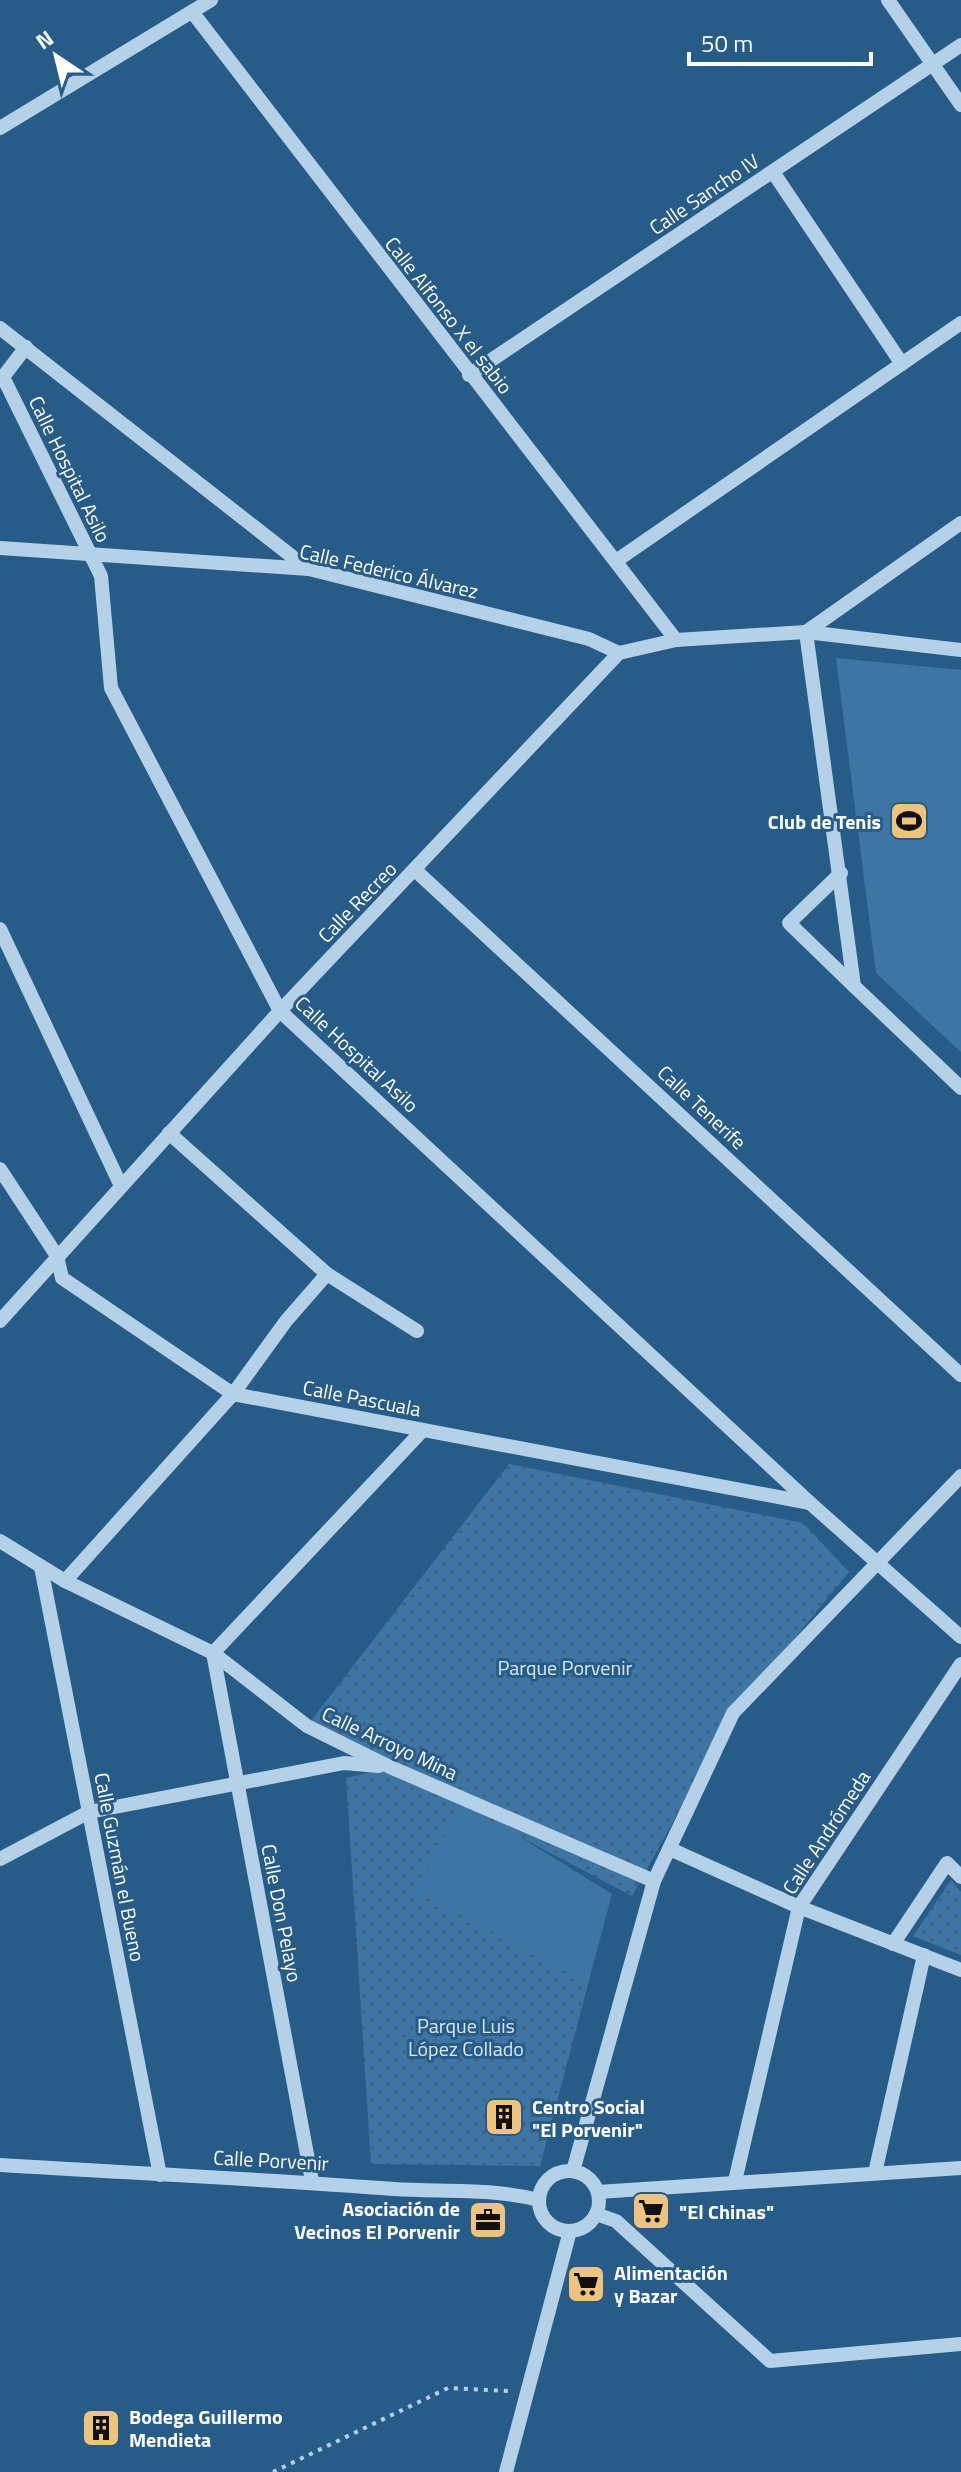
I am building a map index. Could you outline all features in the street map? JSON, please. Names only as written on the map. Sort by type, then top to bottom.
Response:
[{"type":"street","points":[[0,128],[211,0]]},
{"type":"street","points":[[888,0],[961,105]]},
{"type":"street","name":"Calle Alfonso X el sabio","points":[[193,13],[676,640]]},
{"type":"street","name":"Calle Sancho IV","points":[[469,375],[961,45]]},
{"type":"street","points":[[773,172],[902,364]]},
{"type":"street","points":[[616,561],[961,323]]},
{"type":"street","points":[[0,328],[309,569]]},
{"type":"street","name":"Calle Hospital Asilo","points":[[26,347],[3,377],[101,576],[111,688],[280,1011],[810,1503],[961,1637]]},
{"type":"street","points":[[806,632],[961,523]]},
{"type":"street","name":"Calle Federico Álvarez","points":[[0,548],[309,569],[589,639],[619,653]]},
{"type":"street","points":[[806,632],[854,986]]},
{"type":"street","points":[[619,653],[676,640],[806,632],[961,650]]},
{"type":"street","name":"Calle Recreo","points":[[0,1321],[280,1011],[619,653]]},
{"type":"street","name":"Calle Tenerife","points":[[415,870],[961,1375]]},
{"type":"street","points":[[841,873],[789,923],[961,1088]]},
{"type":"street","points":[[0,929],[121,1186]]},
{"type":"street","points":[[169,1133],[327,1274],[417,1331]]},
{"type":"street","name":"Calle Pascuala","points":[[0,1169],[57,1256],[62,1278],[233,1394],[810,1503]]},
{"type":"street","points":[[65,1581],[233,1394],[286,1321],[327,1274]]},
{"type":"street","points":[[213,1653],[423,1430]]},
{"type":"street","points":[[573,2171],[654,1881],[733,1713],[961,1476]]},
{"type":"street","name":"Calle Arroyo Mina","points":[[0,1541],[65,1581],[213,1653],[307,1726],[390,1767],[654,1881]]},
{"type":"street","name":"Calle Guzmán el Bueno","points":[[41,1567],[160,2175]]},
{"type":"street","name":"Calle Don Pelayo","points":[[213,1653],[312,2181]]},
{"type":"street","name":"Calle Andrómeda","points":[[735,2181],[799,1907],[961,1664]]},
{"type":"street","points":[[0,1859],[89,1812],[344,1763],[390,1767]]},
{"type":"street","points":[[670,1849],[799,1907],[961,1970]]},
{"type":"street","points":[[893,1944],[947,1863],[961,1877]]},
{"type":"street","points":[[875,2173],[924,1955]]},
{"type":"street","name":"Calle Porvenir","points":[[0,2165],[312,2181],[396,2189],[508,2192],[539,2200]]},
{"type":"street","points":[[598,2192],[961,2168]]},
{"type":"street","points":[[564,2171],[583,2174],[598,2192],[596,2214],[589,2224],[570,2231],[548,2222],[539,2200],[546,2182],[564,2171]]},
{"type":"street","points":[[596,2214],[616,2221],[770,2361],[961,2344]]},
{"type":"street","points":[[506,2472],[570,2231]]},
{"type":"path","points":[[273,2472],[448,2388],[510,2391]]},
{"type":"green space","name":"Club de Tenis","points":[[836,658],[961,670],[961,1052],[876,973]]},
{"type":"green space","name":"Parque Porvenir","points":[[509,1464],[803,1523],[849,1572],[733,1713],[632,1896],[460,1805],[415,1891],[588,1984],[540,2166],[371,2164],[346,1778],[389,1768],[307,1726]]},
{"type":"green space","points":[[462,1801],[612,1894],[588,1984],[415,1891]]},
{"type":"green space","points":[[951,1880],[961,1892],[961,1955],[913,1936]]},
{"type":"place","name":"Club de Tenis","points":[[909,821]]},
{"type":"place","name":"Centro Social \"El Porvenir\"","points":[[504,2117]]},
{"type":"place","name":"\"El Chinas\"","points":[[651,2211]]},
{"type":"place","name":"Asociación de Vecinos El Porvenir","points":[[488,2220]]},
{"type":"place","name":"Alimentación y Bazar","points":[[586,2284]]},
{"type":"place","name":"Bodega Guillermo Mendieta","points":[[101,2428]]},
{"type":"park label","name":"Parque Luis López Collado","points":[[466,2036]]}]
